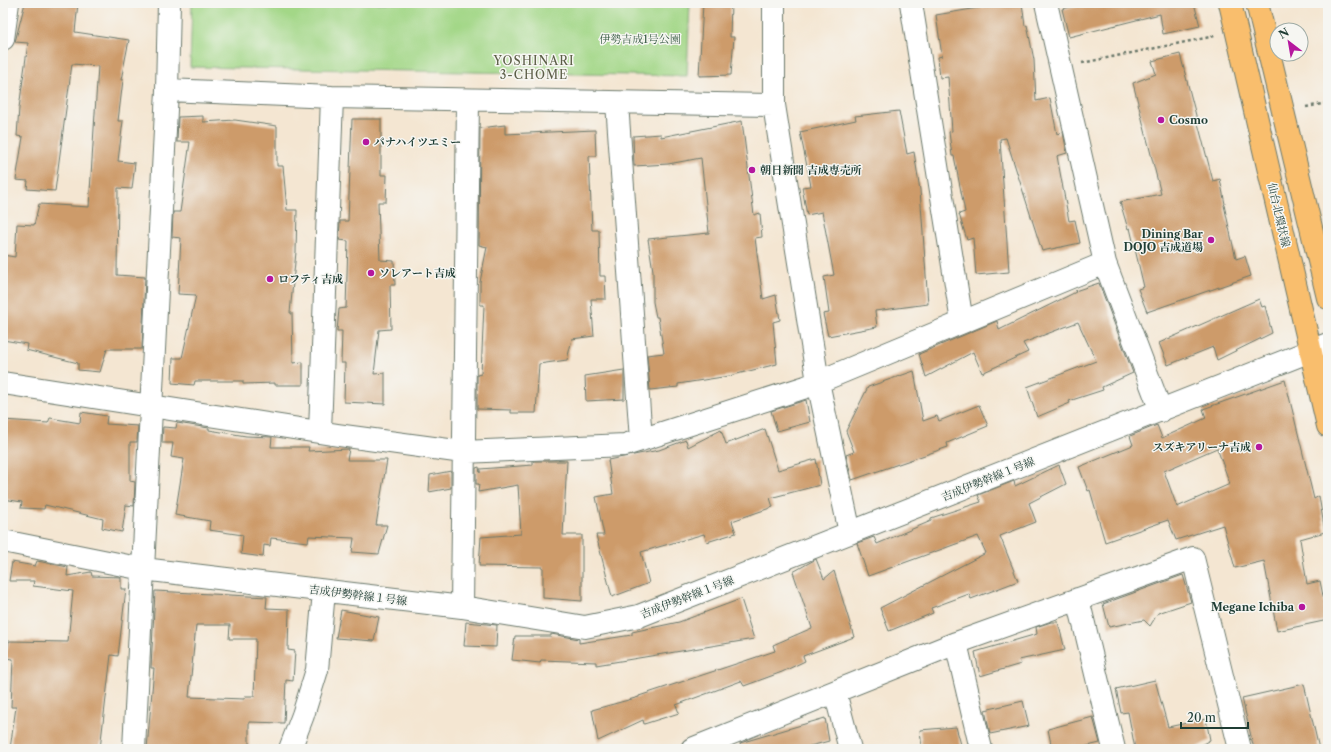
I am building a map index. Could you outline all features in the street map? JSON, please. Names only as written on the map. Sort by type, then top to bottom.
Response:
[{"type":"main road","name":"仙台北環状線","points":[[1230,3],[1319,347],[1328,426]]},
{"type":"main road","points":[[1257,3],[1328,298]]},
{"type":"street","points":[[3,39],[8,3]]},
{"type":"street","points":[[134,749],[167,90],[169,3]]},
{"type":"street","points":[[774,3],[774,105],[818,382],[850,533]]},
{"type":"street","points":[[911,3],[962,322]]},
{"type":"street","points":[[1046,3],[1105,263],[1161,410]]},
{"type":"street","points":[[167,90],[332,97],[774,105]]},
{"type":"street","points":[[320,432],[332,97]]},
{"type":"street","points":[[462,607],[468,100]]},
{"type":"street","points":[[617,103],[641,440]]},
{"type":"street","points":[[3,383],[320,432],[464,452],[625,445],[818,382],[1105,263]]},
{"type":"street","name":"吉成伊勢幹線１号線","points":[[3,541],[143,570],[462,607],[585,627],[639,616],[1319,347]]},
{"type":"street","points":[[3,541],[3,549]]},
{"type":"street","points":[[692,749],[723,743],[834,692],[956,643],[1193,558],[1240,749]]},
{"type":"street","points":[[290,749],[303,715],[317,670],[324,591]]},
{"type":"street","points":[[1078,599],[1114,749]]},
{"type":"street","points":[[956,643],[981,749]]},
{"type":"street","points":[[834,692],[850,749]]},
{"type":"path","points":[[1060,67],[1221,34]]},
{"type":"path","points":[[1301,108],[1328,103]]},
{"type":"green space","name":"伊勢吉成1号公園","points":[[192,3],[690,3],[687,76],[190,67]]},
{"type":"building","points":[[25,3],[78,3],[75,32],[129,40],[121,80],[123,80],[118,121],[123,121],[118,161],[135,163],[132,189],[118,188],[117,275],[145,277],[142,349],[107,349],[100,372],[78,370],[78,363],[26,350],[27,344],[3,340],[3,255],[15,257],[17,224],[34,225],[39,204],[89,207],[98,66],[72,64],[55,191],[27,189],[28,181],[16,180],[23,137],[17,136],[19,108],[28,43],[15,42]]},
{"type":"building","points":[[703,3],[731,3],[730,37],[734,37],[731,75],[699,76]]},
{"type":"building","points":[[983,3],[1022,3],[1025,26],[1027,25],[1034,60],[1036,101],[1050,98],[1057,134],[1063,132],[1067,153],[1057,156],[1069,221],[1075,220],[1080,243],[1042,251],[1006,138],[1000,139],[1009,272],[976,275],[973,238],[967,240],[959,214],[965,212],[954,156],[952,156],[949,132],[952,131],[948,77],[940,78],[938,57],[942,56],[936,15],[984,7]]},
{"type":"building","points":[[1088,3],[1194,3],[1200,26],[1163,34],[1160,14],[1069,37],[1062,9]]},
{"type":"building","points":[[1180,54],[1213,181],[1220,179],[1236,259],[1245,256],[1251,276],[1147,312],[1138,289],[1144,287],[1130,228],[1128,229],[1120,202],[1161,194],[1133,83],[1156,74],[1152,61]]},
{"type":"building","points":[[899,111],[907,154],[914,152],[920,190],[928,304],[875,311],[877,327],[828,336],[823,314],[829,313],[824,277],[834,275],[822,212],[807,215],[802,187],[811,186],[800,132],[856,120],[855,116]]},
{"type":"building","points":[[203,116],[203,122],[235,120],[277,126],[277,166],[283,166],[287,210],[297,210],[296,252],[290,313],[292,313],[293,363],[303,362],[303,385],[275,385],[275,383],[243,384],[243,381],[195,381],[194,385],[172,383],[173,358],[182,358],[196,295],[178,294],[181,238],[172,237],[173,212],[180,212],[190,142],[177,142],[178,117]]},
{"type":"building","points":[[352,119],[381,119],[381,175],[387,175],[386,202],[378,202],[380,260],[394,261],[395,285],[390,285],[391,329],[379,330],[374,374],[385,373],[385,404],[344,402],[345,363],[341,363],[342,331],[337,331],[339,309],[346,308],[348,241],[339,240],[340,221],[348,221]]},
{"type":"building","points":[[742,121],[754,215],[760,213],[762,237],[755,238],[763,299],[776,295],[780,320],[773,322],[777,364],[729,376],[678,384],[678,387],[650,390],[647,355],[664,353],[658,317],[656,317],[653,302],[653,271],[648,239],[709,233],[701,158],[668,164],[634,166],[633,136],[661,134],[661,137]]},
{"type":"building","points":[[505,125],[505,134],[595,130],[596,156],[589,156],[592,230],[599,230],[600,276],[605,276],[606,299],[591,299],[594,336],[572,339],[567,360],[539,364],[536,413],[511,413],[511,410],[477,409],[477,375],[481,374],[484,305],[480,305],[480,282],[487,247],[479,245],[480,128]]},
{"type":"building","points":[[1099,283],[1133,373],[1102,387],[1103,390],[1069,401],[1070,403],[1037,417],[1027,387],[1096,361],[1078,322],[1023,343],[1028,352],[982,373],[973,352],[926,377],[919,354],[997,321],[999,330],[1076,292],[1075,291]]},
{"type":"building","points":[[1259,299],[1262,307],[1265,306],[1272,333],[1217,360],[1213,347],[1168,365],[1159,343]]},
{"type":"building","points":[[624,370],[624,399],[586,401],[585,376]]},
{"type":"building","points":[[914,371],[923,421],[937,416],[939,421],[979,405],[988,426],[947,443],[948,447],[852,480],[846,455],[854,452],[846,431],[868,387]]},
{"type":"building","points":[[1285,380],[1314,499],[1319,496],[1325,532],[1300,539],[1307,584],[1320,581],[1328,620],[1277,631],[1264,561],[1235,568],[1223,525],[1176,540],[1168,520],[1105,542],[1090,490],[1088,491],[1079,467],[1133,445],[1130,436],[1157,425],[1162,438],[1206,418],[1203,409]],"holes":[[[1217,448],[1230,484],[1177,507],[1164,471]]]},
{"type":"building","points":[[806,400],[810,422],[777,431],[771,411]]},
{"type":"building","points":[[81,412],[107,416],[106,424],[138,426],[137,442],[130,442],[130,481],[135,482],[134,506],[126,505],[122,532],[102,528],[103,519],[45,505],[44,509],[21,508],[22,502],[3,499],[3,420],[48,423],[50,418],[80,423]]},
{"type":"building","points":[[177,423],[246,436],[272,437],[271,447],[309,447],[308,451],[349,449],[347,460],[387,460],[376,525],[387,525],[379,554],[352,552],[354,538],[309,536],[308,542],[271,538],[270,546],[264,545],[263,557],[241,554],[243,535],[209,530],[210,521],[175,515],[184,459],[171,457],[173,443],[162,443],[163,427],[176,428]]},
{"type":"building","points":[[765,429],[778,470],[816,459],[820,485],[770,498],[773,507],[732,521],[736,533],[707,542],[704,534],[641,552],[649,583],[612,597],[596,535],[604,535],[596,497],[613,494],[608,460],[659,450],[686,440],[688,447],[721,430],[726,444]]},
{"type":"building","points":[[533,461],[567,461],[563,535],[582,535],[582,601],[543,598],[543,567],[479,566],[481,537],[521,534],[518,485],[478,492],[479,484],[476,484],[476,468],[479,467],[480,473],[480,469],[533,465]]},
{"type":"building","points":[[1059,465],[1066,484],[1029,503],[1036,522],[1000,536],[1018,581],[971,599],[969,594],[931,608],[933,613],[889,631],[880,608],[986,553],[978,536],[868,576],[857,543],[874,537],[877,544],[931,521],[931,518],[981,502],[978,495],[1014,481],[1015,486]]},
{"type":"building","points":[[451,471],[451,488],[429,492],[430,475]]},
{"type":"building","points":[[816,559],[824,579],[834,571],[854,637],[803,656],[805,661],[782,672],[744,686],[741,681],[676,705],[679,713],[644,724],[643,720],[598,741],[592,710],[639,697],[775,651],[773,645],[812,628],[793,572]]},
{"type":"building","points":[[37,561],[68,567],[67,576],[91,572],[92,576],[121,577],[121,589],[126,589],[118,656],[111,655],[100,749],[10,749],[16,707],[11,707],[13,659],[5,658],[9,641],[68,642],[73,591],[33,586],[34,581],[9,581],[12,562],[35,566]]},
{"type":"building","points":[[1183,575],[1191,602],[1158,613],[1150,626],[1144,620],[1109,627],[1103,604]]},
{"type":"building","points":[[155,591],[267,597],[266,608],[289,609],[288,650],[295,651],[293,681],[286,680],[284,723],[249,722],[249,749],[147,749],[154,668],[151,668]],"holes":[[[196,625],[230,625],[229,639],[256,639],[254,696],[245,696],[244,699],[189,697]]]},
{"type":"building","points":[[741,599],[754,639],[596,665],[596,662],[541,660],[540,663],[512,660],[515,636],[551,636],[551,634],[579,639],[579,643],[632,635],[632,632],[679,622]]},
{"type":"building","points":[[341,610],[379,617],[374,641],[336,638]]},
{"type":"building","points":[[466,622],[497,625],[496,647],[464,646]]},
{"type":"building","points":[[1051,622],[1058,622],[1065,650],[1019,660],[1021,664],[980,676],[975,652],[1037,634],[1036,627]]},
{"type":"building","points":[[1155,680],[1168,727],[1206,719],[1210,740],[1194,749],[1135,749],[1128,712],[1121,713],[1116,689]]},
{"type":"building","points":[[1304,684],[1319,749],[1254,749],[1242,698]]},
{"type":"building","points":[[1023,701],[1029,726],[990,734],[985,710]]},
{"type":"building","points":[[1093,717],[1100,743],[1075,749],[1052,749],[1048,729]]},
{"type":"building","points":[[825,718],[829,741],[799,749],[741,749],[740,743]]},
{"type":"building","points":[[956,727],[962,748],[922,749],[920,730]]},
{"type":"place","name":"Cosmo","points":[[1161,120]]},
{"type":"place","name":"パナハイツエミー","points":[[366,142]]},
{"type":"place","name":"朝日新聞 吉成専売所","points":[[752,170]]},
{"type":"place","name":"Dining Bar DOJO 吉成道場","points":[[1211,240]]},
{"type":"place","name":"ソレアート吉成","points":[[371,273]]},
{"type":"place","name":"ロフティ吉成","points":[[270,279]]},
{"type":"place","name":"スズキアリーナ吉成","points":[[1259,447]]},
{"type":"place","name":"Megane Ichiba","points":[[1302,607]]},
{"type":"district","name":"YOSHINARI 3-CHOME","points":[[534,68]]}]
